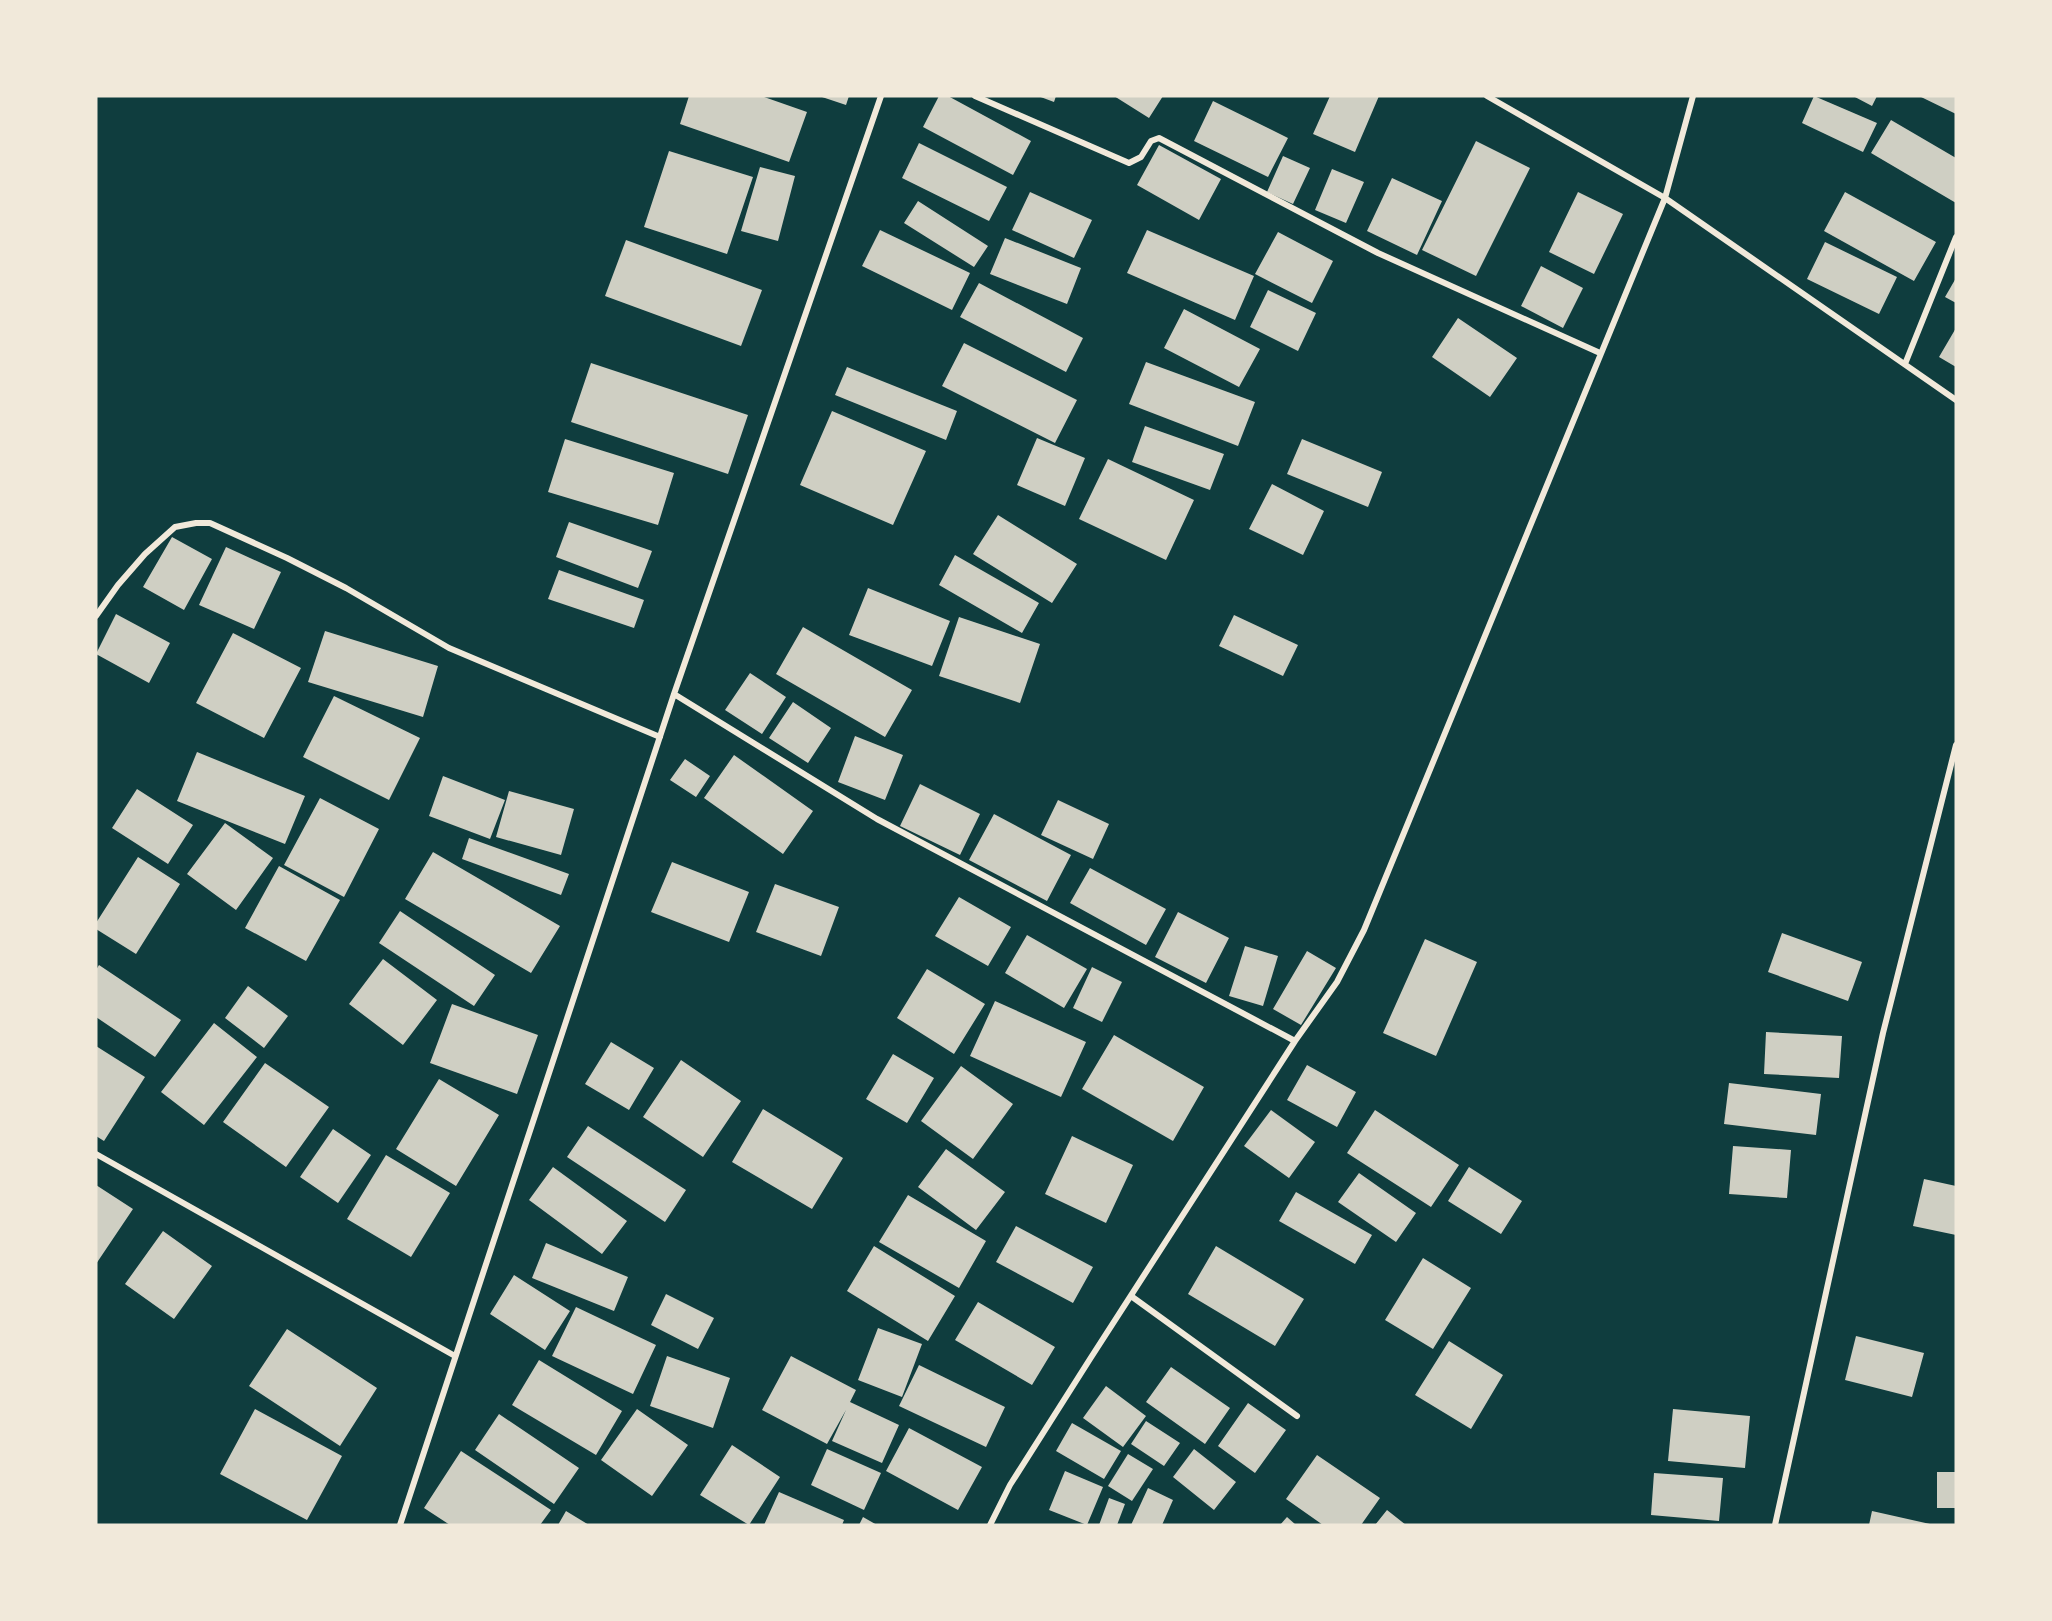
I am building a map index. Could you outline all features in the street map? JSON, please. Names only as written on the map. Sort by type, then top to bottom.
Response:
[{"type":"street","points":[[400,1525],[674,694],[882,96]]},
{"type":"street","points":[[975,96],[1129,163],[1141,158],[1151,141],[1160,138],[1378,253],[1600,353]]},
{"type":"street","points":[[1487,96],[1665,198],[1956,399]]},
{"type":"street","points":[[990,1525],[1010,1485],[1295,1041],[1337,982],[1364,930],[1665,198],[1693,96]]},
{"type":"street","points":[[1905,364],[1956,237]]},
{"type":"street","points":[[96,616],[118,585],[145,554],[175,527],[210,523],[346,588],[449,648],[660,737]]},
{"type":"street","points":[[674,694],[878,819],[1295,1041]]},
{"type":"street","points":[[1775,1525],[1883,1033],[1956,745]]},
{"type":"street","points":[[96,1154],[455,1356]]},
{"type":"street","points":[[1131,1296],[1297,1416]]},
{"type":"building","points":[[689,96],[761,96],[807,112],[789,162],[680,124]]},
{"type":"building","points":[[819,96],[849,96],[846,105]]},
{"type":"building","points":[[939,96],[948,96],[1031,141],[1013,175],[923,127]]},
{"type":"building","points":[[1038,96],[1056,96],[1054,102]]},
{"type":"building","points":[[1114,96],[1163,96],[1149,118]]},
{"type":"building","points":[[1330,96],[1379,96],[1355,152],[1313,134]]},
{"type":"building","points":[[1814,96],[1877,123],[1863,152],[1802,123]]},
{"type":"building","points":[[1853,96],[1877,96],[1872,106]]},
{"type":"building","points":[[1919,96],[1956,96],[1956,114]]},
{"type":"building","points":[[1213,101],[1288,138],[1268,177],[1194,141]]},
{"type":"building","points":[[1891,120],[1956,158],[1956,203],[1871,153]]},
{"type":"building","points":[[1476,141],[1530,168],[1476,276],[1422,250]]},
{"type":"building","points":[[919,143],[1007,187],[989,221],[902,178]]},
{"type":"building","points":[[1159,145],[1221,179],[1199,220],[1137,185]]},
{"type":"building","points":[[669,151],[753,177],[727,254],[644,227]]},
{"type":"building","points":[[1283,156],[1310,168],[1293,204],[1267,192]]},
{"type":"building","points":[[760,167],[795,176],[778,241],[741,231]]},
{"type":"building","points":[[1332,169],[1364,182],[1346,223],[1315,210]]},
{"type":"building","points":[[1392,178],[1442,201],[1417,255],[1367,231]]},
{"type":"building","points":[[1030,192],[1092,220],[1074,258],[1012,230]]},
{"type":"building","points":[[1578,192],[1623,214],[1594,274],[1549,252]]},
{"type":"building","points":[[1845,192],[1936,242],[1914,281],[1824,231]]},
{"type":"building","points":[[918,201],[988,246],[974,267],[904,223]]},
{"type":"building","points":[[880,230],[970,273],[952,310],[862,266]]},
{"type":"building","points":[[1147,230],[1254,276],[1235,320],[1127,273]]},
{"type":"building","points":[[1278,232],[1333,261],[1312,303],[1255,274]]},
{"type":"building","points":[[1005,238],[1081,268],[1067,304],[990,274]]},
{"type":"building","points":[[626,240],[762,290],[741,346],[605,296]]},
{"type":"building","points":[[1825,242],[1897,277],[1879,314],[1807,279]]},
{"type":"building","points":[[1541,266],[1583,288],[1563,328],[1521,306]]},
{"type":"building","points":[[1956,278],[1956,303],[1945,297]]},
{"type":"building","points":[[979,283],[1083,338],[1066,372],[960,317]]},
{"type":"building","points":[[1268,290],[1316,313],[1298,351],[1250,327]]},
{"type":"building","points":[[1184,309],[1260,349],[1239,387],[1164,348]]},
{"type":"building","points":[[1458,318],[1517,358],[1490,397],[1432,357]]},
{"type":"building","points":[[1956,328],[1956,367],[1939,357]]},
{"type":"building","points":[[964,343],[1077,400],[1055,443],[942,386]]},
{"type":"building","points":[[1146,362],[1255,402],[1238,446],[1129,404]]},
{"type":"building","points":[[591,363],[748,415],[728,474],[571,422]]},
{"type":"building","points":[[847,367],[957,411],[946,440],[835,395]]},
{"type":"building","points":[[832,411],[926,451],[893,525],[800,485]]},
{"type":"building","points":[[1145,426],[1224,454],[1210,490],[1132,462]]},
{"type":"building","points":[[1037,438],[1085,458],[1065,506],[1017,485]]},
{"type":"building","points":[[565,439],[674,473],[658,525],[548,492]]},
{"type":"building","points":[[1302,439],[1382,472],[1368,507],[1287,474]]},
{"type":"building","points":[[1108,459],[1194,500],[1166,560],[1079,519]]},
{"type":"building","points":[[1272,484],[1324,511],[1303,555],[1249,529]]},
{"type":"building","points":[[998,515],[1077,564],[1052,603],[973,554]]},
{"type":"building","points":[[569,522],[652,551],[638,588],[556,557]]},
{"type":"building","points":[[172,537],[212,559],[184,610],[143,587]]},
{"type":"building","points":[[226,547],[281,572],[254,629],[199,605]]},
{"type":"building","points":[[955,555],[1039,603],[1022,633],[939,585]]},
{"type":"building","points":[[559,570],[644,600],[634,628],[548,599]]},
{"type":"building","points":[[868,588],[950,621],[932,666],[849,635]]},
{"type":"building","points":[[116,614],[170,643],[149,683],[96,654]]},
{"type":"building","points":[[1234,615],[1298,645],[1283,676],[1219,646]]},
{"type":"building","points":[[959,617],[1040,644],[1020,703],[939,676]]},
{"type":"building","points":[[803,627],[912,690],[885,737],[776,674]]},
{"type":"building","points":[[325,631],[438,666],[423,717],[308,682]]},
{"type":"building","points":[[233,633],[301,668],[264,738],[196,703]]},
{"type":"building","points":[[750,673],[786,697],[762,734],[725,710]]},
{"type":"building","points":[[334,696],[420,738],[389,800],[303,757]]},
{"type":"building","points":[[793,702],[831,728],[808,763],[769,738]]},
{"type":"building","points":[[855,736],[903,755],[885,800],[838,782]]},
{"type":"building","points":[[197,752],[305,796],[285,844],[177,801]]},
{"type":"building","points":[[734,755],[813,811],[783,854],[704,798]]},
{"type":"building","points":[[685,759],[710,776],[696,797],[670,780]]},
{"type":"building","points":[[443,776],[505,800],[490,839],[429,816]]},
{"type":"building","points":[[920,784],[980,814],[960,855],[900,826]]},
{"type":"building","points":[[137,789],[193,825],[168,864],[112,828]]},
{"type":"building","points":[[509,791],[574,809],[561,855],[496,837]]},
{"type":"building","points":[[320,798],[379,829],[344,897],[284,865]]},
{"type":"building","points":[[1058,800],[1109,824],[1093,859],[1041,835]]},
{"type":"building","points":[[994,814],[1071,855],[1047,901],[969,860]]},
{"type":"building","points":[[225,823],[273,858],[236,910],[187,874]]},
{"type":"building","points":[[469,838],[569,874],[561,895],[462,859]]},
{"type":"building","points":[[433,852],[560,926],[531,973],[405,899]]},
{"type":"building","points":[[138,857],[180,884],[136,954],[96,929],[96,923]]},
{"type":"building","points":[[672,862],[749,892],[729,942],[651,912]]},
{"type":"building","points":[[279,866],[340,900],[306,961],[245,928]]},
{"type":"building","points":[[1090,868],[1166,909],[1146,945],[1070,903]]},
{"type":"building","points":[[775,884],[839,907],[821,956],[756,932]]},
{"type":"building","points":[[959,897],[1011,927],[988,966],[935,936]]},
{"type":"building","points":[[400,911],[495,975],[474,1006],[379,943]]},
{"type":"building","points":[[1178,912],[1229,938],[1206,983],[1155,957]]},
{"type":"building","points":[[1782,933],[1862,962],[1848,1001],[1768,972]]},
{"type":"building","points":[[1027,935],[1087,969],[1064,1008],[1005,973]]},
{"type":"building","points":[[1425,939],[1477,962],[1436,1056],[1383,1033]]},
{"type":"building","points":[[1245,946],[1278,956],[1263,1006],[1229,996]]},
{"type":"building","points":[[1307,951],[1336,968],[1301,1025],[1273,1009]]},
{"type":"building","points":[[383,959],[437,1000],[403,1045],[349,1004]]},
{"type":"building","points":[[99,965],[181,1020],[155,1057],[96,1017],[96,970]]},
{"type":"building","points":[[1092,967],[1122,982],[1102,1022],[1073,1008]]},
{"type":"building","points":[[927,969],[985,1004],[954,1054],[897,1018]]},
{"type":"building","points":[[248,986],[288,1016],[264,1048],[225,1018]]},
{"type":"building","points":[[995,1001],[1086,1042],[1061,1097],[970,1056]]},
{"type":"building","points":[[452,1004],[538,1035],[517,1094],[430,1063]]},
{"type":"building","points":[[214,1023],[257,1057],[204,1125],[161,1092]]},
{"type":"building","points":[[1766,1032],[1842,1036],[1839,1078],[1764,1074]]},
{"type":"building","points":[[1114,1035],[1204,1087],[1173,1141],[1082,1089]]},
{"type":"building","points":[[611,1042],[654,1068],[629,1110],[585,1084]]},
{"type":"building","points":[[96,1046],[145,1077],[104,1141],[96,1136]]},
{"type":"building","points":[[893,1054],[934,1078],[907,1123],[866,1099]]},
{"type":"building","points":[[681,1060],[741,1101],[703,1157],[643,1117]]},
{"type":"building","points":[[265,1063],[329,1107],[286,1167],[223,1122]]},
{"type":"building","points":[[1307,1065],[1356,1092],[1337,1127],[1287,1100]]},
{"type":"building","points":[[961,1066],[1013,1104],[973,1159],[921,1121]]},
{"type":"building","points":[[439,1079],[499,1115],[456,1186],[396,1149]]},
{"type":"building","points":[[1729,1083],[1821,1094],[1816,1135],[1724,1124]]},
{"type":"building","points":[[763,1109],[843,1158],[812,1209],[732,1162]]},
{"type":"building","points":[[1271,1110],[1315,1142],[1289,1178],[1244,1146]]},
{"type":"building","points":[[1375,1110],[1459,1165],[1431,1207],[1347,1153]]},
{"type":"building","points":[[588,1126],[686,1190],[665,1222],[567,1157]]},
{"type":"building","points":[[333,1129],[371,1155],[338,1203],[300,1177]]},
{"type":"building","points":[[1072,1136],[1133,1165],[1106,1223],[1045,1194]]},
{"type":"building","points":[[1733,1146],[1791,1150],[1787,1198],[1729,1194]]},
{"type":"building","points":[[946,1149],[1005,1192],[976,1230],[918,1187]]},
{"type":"building","points":[[386,1155],[450,1193],[411,1257],[347,1219]]},
{"type":"building","points":[[553,1167],[627,1221],[602,1254],[529,1200]]},
{"type":"building","points":[[1469,1167],[1522,1201],[1501,1234],[1448,1201]]},
{"type":"building","points":[[1359,1173],[1416,1213],[1396,1242],[1338,1202]]},
{"type":"building","points":[[1924,1179],[1956,1186],[1956,1235],[1913,1226]]},
{"type":"building","points":[[96,1185],[133,1209],[96,1264]]},
{"type":"building","points":[[1296,1192],[1372,1235],[1355,1264],[1279,1221]]},
{"type":"building","points":[[908,1195],[986,1241],[959,1288],[879,1242]]},
{"type":"building","points":[[1016,1226],[1093,1267],[1073,1303],[996,1262]]},
{"type":"building","points":[[163,1231],[212,1266],[174,1319],[125,1284]]},
{"type":"building","points":[[546,1243],[628,1277],[614,1311],[532,1278]]},
{"type":"building","points":[[874,1246],[955,1296],[928,1341],[847,1291]]},
{"type":"building","points":[[1216,1246],[1304,1299],[1275,1346],[1188,1294]]},
{"type":"building","points":[[1423,1258],[1471,1288],[1433,1349],[1385,1320]]},
{"type":"building","points":[[514,1275],[570,1311],[545,1350],[490,1314]]},
{"type":"building","points":[[666,1294],[714,1318],[698,1349],[651,1325]]},
{"type":"building","points":[[978,1302],[1055,1347],[1032,1385],[955,1340]]},
{"type":"building","points":[[576,1307],[656,1345],[633,1394],[552,1356]]},
{"type":"building","points":[[878,1328],[922,1344],[902,1397],[858,1380]]},
{"type":"building","points":[[287,1329],[377,1388],[340,1446],[249,1386]]},
{"type":"building","points":[[1856,1336],[1924,1353],[1912,1397],[1845,1380]]},
{"type":"building","points":[[1449,1341],[1503,1375],[1471,1429],[1415,1395]]},
{"type":"building","points":[[667,1356],[730,1378],[713,1428],[650,1406]]},
{"type":"building","points":[[791,1356],[856,1390],[850,1402],[899,1425],[882,1463],[832,1441],[846,1410],[827,1444],[762,1410]]},
{"type":"building","points":[[539,1360],[622,1411],[596,1455],[512,1405]]},
{"type":"building","points":[[919,1365],[1005,1407],[986,1447],[899,1406]]},
{"type":"building","points":[[1171,1367],[1230,1408],[1205,1444],[1146,1402]]},
{"type":"building","points":[[1106,1386],[1146,1416],[1123,1447],[1083,1418]]},
{"type":"building","points":[[1248,1403],[1286,1430],[1255,1473],[1218,1446]]},
{"type":"building","points":[[255,1409],[342,1456],[307,1520],[220,1474]]},
{"type":"building","points":[[637,1409],[688,1445],[652,1496],[601,1460]]},
{"type":"building","points":[[1673,1409],[1750,1416],[1745,1468],[1668,1461]]},
{"type":"building","points":[[499,1414],[579,1468],[554,1504],[475,1450]]},
{"type":"building","points":[[1146,1421],[1180,1443],[1164,1466],[1131,1444]]},
{"type":"building","points":[[1072,1423],[1121,1451],[1104,1479],[1056,1451]]},
{"type":"building","points":[[909,1428],[982,1467],[958,1510],[886,1471]]},
{"type":"building","points":[[732,1445],[780,1477],[749,1525],[700,1495]]},
{"type":"building","points":[[827,1449],[881,1473],[864,1510],[811,1485]]},
{"type":"building","points":[[1194,1449],[1236,1482],[1214,1510],[1173,1477]]},
{"type":"building","points":[[461,1451],[551,1510],[540,1525],[450,1525],[424,1508]]},
{"type":"building","points":[[1128,1454],[1153,1469],[1132,1501],[1108,1486]]},
{"type":"building","points":[[1317,1455],[1380,1498],[1361,1525],[1323,1525],[1286,1499]]},
{"type":"building","points":[[1065,1471],[1103,1487],[1087,1525],[1049,1510]]},
{"type":"building","points":[[1937,1472],[1956,1472],[1956,1508],[1937,1508]]},
{"type":"building","points":[[1654,1473],[1723,1478],[1719,1521],[1651,1515]]},
{"type":"building","points":[[1148,1488],[1173,1500],[1162,1525],[1131,1525]]},
{"type":"building","points":[[779,1492],[844,1520],[842,1525],[764,1525]]},
{"type":"building","points":[[1109,1498],[1125,1504],[1117,1525],[1099,1525]]},
{"type":"building","points":[[1387,1510],[1406,1525],[1375,1525]]},
{"type":"building","points":[[566,1511],[589,1525],[558,1525]]},
{"type":"building","points":[[1872,1511],[1930,1524],[1930,1525],[1869,1525]]},
{"type":"building","points":[[863,1517],[877,1525],[859,1525]]},
{"type":"building","points":[[1287,1517],[1296,1525],[1280,1525]]}]
